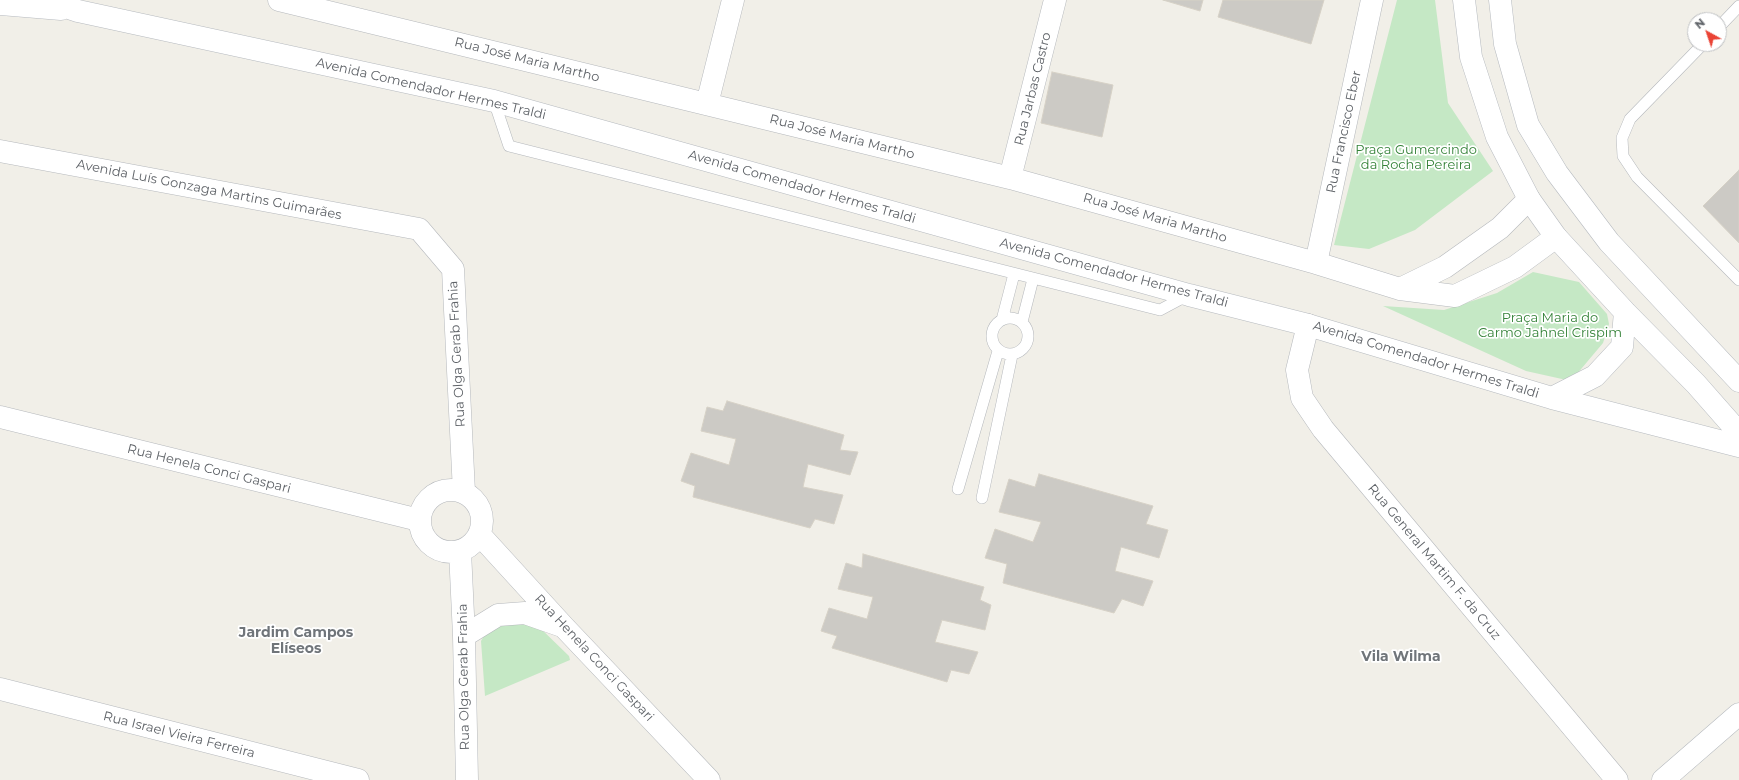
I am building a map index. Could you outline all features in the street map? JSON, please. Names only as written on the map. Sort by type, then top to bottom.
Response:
[{"type":"street","name":"Avenida Comendador Hermes Traldi","points":[[46,0],[78,11],[494,101],[1189,295],[1308,325],[1552,398],[1739,446]]},
{"type":"street","name":"Rua José Maria Martho","points":[[279,0],[1010,178],[1316,263],[1400,289],[1455,296],[1515,267],[1556,237]]},
{"type":"street","points":[[707,104],[733,0]]},
{"type":"street","name":"Rua Jarbas Castro","points":[[1010,178],[1055,0]]},
{"type":"street","name":"Rua Francisco Eber","points":[[1316,263],[1372,0]]},
{"type":"street","points":[[1464,0],[1471,57],[1497,137],[1530,199],[1556,237],[1625,312],[1696,384],[1739,433]]},
{"type":"street","points":[[1500,0],[1505,44],[1528,125],[1557,174],[1609,242],[1739,382]]},
{"type":"street","points":[[0,4],[78,11]]},
{"type":"street","name":"Avenida Luís Gonzaga Martins Guimarães","points":[[0,151],[419,229]]},
{"type":"street","points":[[1400,289],[1445,267],[1500,228],[1530,199]]},
{"type":"street","name":"Rua Olga Gerab Frahia","points":[[419,229],[453,269],[464,492]]},
{"type":"street","name":"Avenida Comendador Hermes Traldi","points":[[1552,398],[1595,376],[1622,347],[1625,312]]},
{"type":"street","name":"Rua General Martim F. da Cruz","points":[[1308,325],[1297,370],[1302,398],[1322,429],[1617,780]]},
{"type":"street","name":"Rua Henela Conci Gaspari","points":[[0,417],[419,520]]},
{"type":"street","points":[[452,489],[464,492],[474,498],[480,509],[482,522],[480,534],[472,545],[460,551],[448,552],[436,549],[427,542],[421,532],[419,520],[421,508],[429,498],[439,491],[452,489]]},
{"type":"street","name":"Rua Henela Conci Gaspari","points":[[480,534],[563,626],[709,780]]},
{"type":"street","name":"Rua Olga Gerab Frahia","points":[[460,551],[464,636],[466,780]]},
{"type":"street","points":[[464,636],[498,615],[525,613],[563,626]]},
{"type":"street","name":"Rua Israel Vieira Ferreira","points":[[0,689],[358,780]]},
{"type":"street","points":[[1663,780],[1739,714]]},
{"type":"lane","points":[[1727,19],[1739,6]]},
{"type":"lane","points":[[1695,52],[1630,119],[1622,138],[1623,156],[1636,177],[1739,280]]},
{"type":"lane","points":[[494,101],[509,146],[1160,310],[1189,295]]},
{"type":"lane","points":[[1002,320],[1014,274]]},
{"type":"lane","points":[[1022,322],[1033,279]]},
{"type":"lane","points":[[1009,318],[1022,322],[1027,328],[1029,335],[1028,342],[1024,348],[1019,353],[1012,355],[998,351],[992,338],[992,331],[996,324],[1009,318]]},
{"type":"lane","points":[[958,488],[998,351]]},
{"type":"lane","points":[[982,498],[1012,355]]},
{"type":"green space","name":"Praça Gumercindo da Rocha Pereira","points":[[1397,0],[1435,0],[1448,103],[1493,171],[1415,230],[1369,249],[1334,245]]},
{"type":"green space","name":"Praça Maria do Carmo Jahnel Crispim","points":[[1533,272],[1579,282],[1607,314],[1609,324],[1603,343],[1571,381],[1526,371],[1383,306],[1444,310],[1497,293]]},
{"type":"green space","points":[[535,623],[569,656],[570,660],[485,696],[481,641],[488,629],[496,624]]},
{"type":"building","points":[[1163,0],[1203,0],[1200,11]]},
{"type":"building","points":[[1223,0],[1324,0],[1311,44],[1218,17]]},
{"type":"building","points":[[1052,72],[1113,85],[1102,137],[1041,123]]},
{"type":"building","points":[[1739,170],[1739,243],[1703,206]]},
{"type":"building","points":[[727,401],[844,435],[840,450],[858,452],[850,475],[808,464],[803,487],[843,495],[834,524],[815,519],[810,528],[693,497],[695,486],[681,481],[691,453],[729,465],[736,439],[701,431],[707,407],[723,411]]},
{"type":"building","points":[[1039,474],[1153,506],[1146,524],[1168,530],[1159,558],[1121,547],[1115,571],[1153,581],[1143,606],[1122,599],[1114,613],[1003,583],[1007,564],[985,558],[995,529],[1033,542],[1041,522],[999,512],[1009,479],[1035,487]]},
{"type":"building","points":[[863,554],[984,587],[980,600],[991,605],[985,630],[942,620],[935,642],[978,652],[969,674],[951,670],[947,682],[832,648],[837,636],[821,631],[829,608],[867,619],[873,597],[838,589],[846,563],[862,568]]},
{"type":"district","name":"Jardim Campos Elíseos","points":[[296,642]]},
{"type":"district","name":"Vila Wilma","points":[[1401,657]]}]
